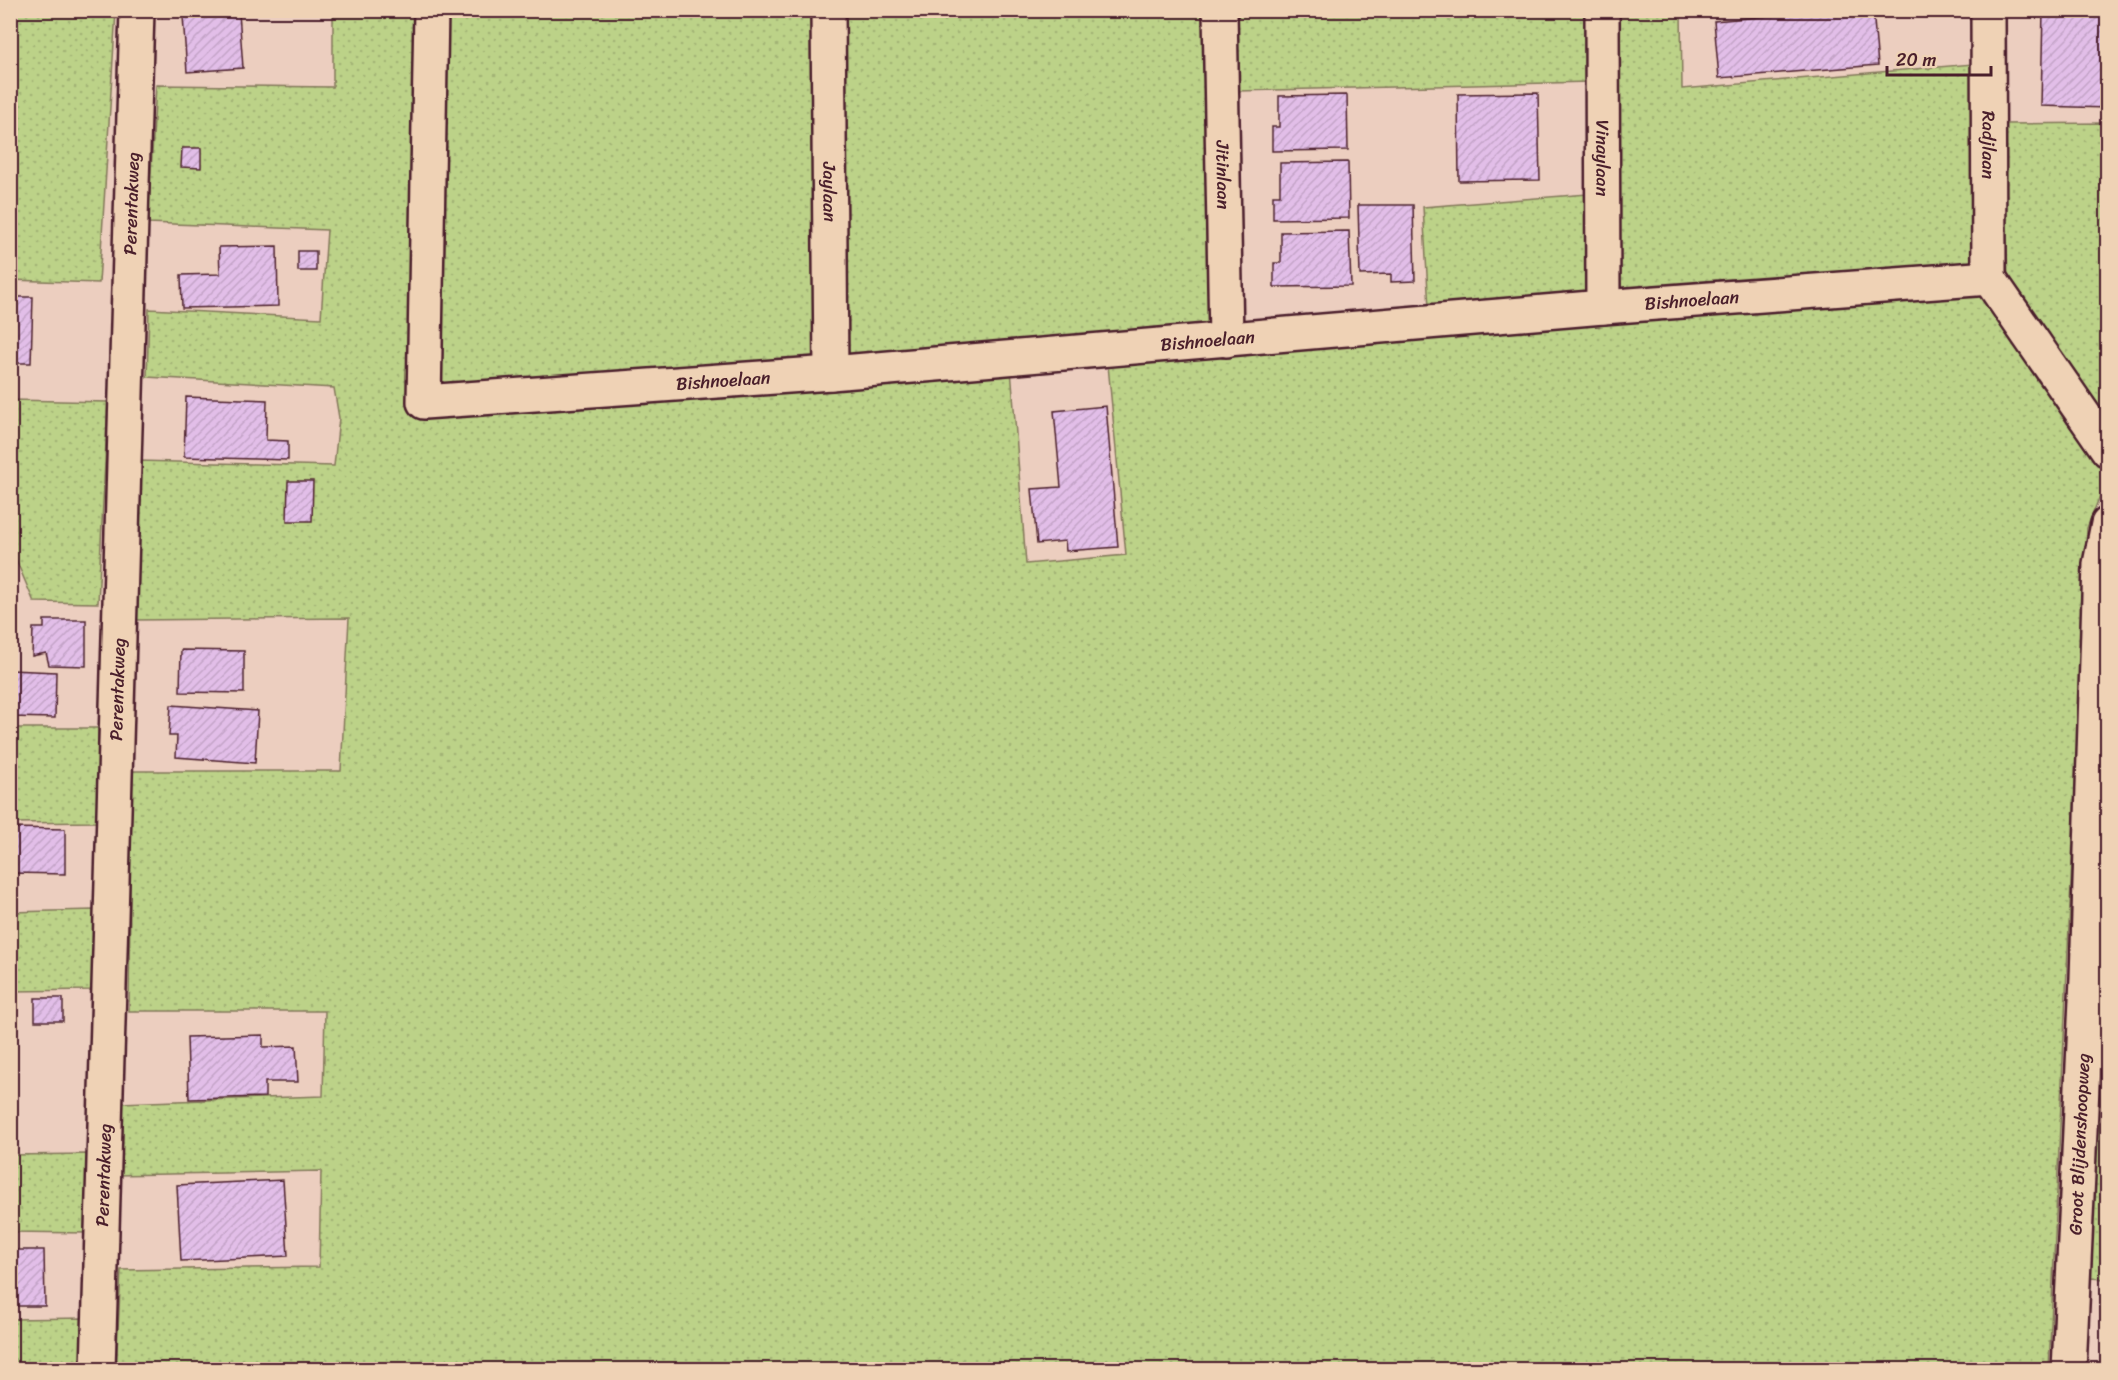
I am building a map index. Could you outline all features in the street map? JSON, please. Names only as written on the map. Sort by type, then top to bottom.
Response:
[{"type":"street","name":"Perentakweg","points":[[98,1370],[137,10]]},
{"type":"street","name":"Bishnoelaan","points":[[430,10],[424,402],[831,373],[1603,307],[1989,278]]},
{"type":"street","name":"Jaylaan","points":[[828,10],[831,373]]},
{"type":"street","name":"Jitinlaan","points":[[1220,10],[1226,339]]},
{"type":"street","name":"Vinaylaan","points":[[1602,10],[1603,307]]},
{"type":"street","name":"Radjlaan","points":[[1988,10],[1989,278]]},
{"type":"street","points":[[1989,278],[2108,450]]},
{"type":"street","name":"Groot Blijdenshoopweg","points":[[2069,1370],[2087,978],[2100,564],[2108,524]]},
{"type":"green space","points":[[11,10],[116,11],[99,283],[11,280]]},
{"type":"green space","points":[[333,11],[417,11],[410,412],[1011,369],[1026,564],[1126,555],[1108,365],[1984,291],[2100,453],[2106,481],[2087,528],[2049,1369],[116,1369],[121,1270],[319,1267],[321,1171],[116,1175],[120,1103],[323,1096],[325,1011],[129,1011],[131,771],[341,771],[349,618],[135,620],[139,461],[334,466],[339,418],[334,388],[147,377],[149,309],[321,318],[327,230],[148,223],[156,85],[333,87]]},
{"type":"green space","points":[[441,11],[816,11],[818,365],[436,390]]},
{"type":"green space","points":[[841,11],[1206,11],[1210,330],[841,362]]},
{"type":"green space","points":[[1235,11],[1589,11],[1589,82],[1237,91]]},
{"type":"green space","points":[[1613,11],[1681,11],[1682,89],[1973,64],[1976,264],[1617,297]]},
{"type":"green space","points":[[2107,123],[2107,426],[2008,279],[2003,124]]},
{"type":"green space","points":[[1588,194],[1591,295],[1429,308],[1423,207]]},
{"type":"green space","points":[[11,400],[108,402],[98,603],[34,602],[11,548]]},
{"type":"green space","points":[[11,728],[98,728],[97,822],[11,823]]},
{"type":"green space","points":[[94,910],[92,990],[11,991],[11,912]]},
{"type":"green space","points":[[2107,1059],[2107,1279],[2089,1278],[2099,1061]]},
{"type":"green space","points":[[88,1154],[88,1233],[11,1232],[10,1155]]},
{"type":"green space","points":[[88,1318],[88,1369],[11,1369],[10,1319]]},
{"type":"building","points":[[1839,10],[1873,10],[1878,65],[1719,78],[1714,21]]},
{"type":"building","points":[[2043,10],[2108,10],[2108,108],[2041,106]]},
{"type":"building","points":[[239,13],[243,68],[187,72],[183,16]]},
{"type":"building","points":[[1538,93],[1540,180],[1459,181],[1458,94]]},
{"type":"building","points":[[1347,95],[1348,150],[1272,151],[1272,127],[1279,127],[1279,96]]},
{"type":"building","points":[[182,148],[201,148],[201,168],[181,167]]},
{"type":"building","points":[[1348,162],[1349,218],[1273,219],[1273,195],[1280,195],[1280,163]]},
{"type":"building","points":[[1358,205],[1413,205],[1415,281],[1391,282],[1391,274],[1360,275]]},
{"type":"building","points":[[1349,231],[1351,286],[1274,287],[1274,263],[1281,263],[1281,232]]},
{"type":"building","points":[[277,246],[278,306],[182,308],[181,275],[220,274],[219,247]]},
{"type":"building","points":[[298,251],[316,251],[316,271],[298,271]]},
{"type":"building","points":[[10,297],[33,297],[31,363],[10,363]]},
{"type":"building","points":[[186,397],[267,400],[266,440],[288,441],[288,460],[184,457]]},
{"type":"building","points":[[1106,406],[1118,547],[1066,551],[1065,541],[1037,544],[1032,489],[1061,487],[1054,411]]},
{"type":"building","points":[[288,481],[313,481],[312,521],[287,521]]},
{"type":"building","points":[[44,620],[86,620],[86,666],[49,665],[46,653],[32,656],[33,628],[44,628]]},
{"type":"building","points":[[181,650],[244,651],[244,693],[180,692]]},
{"type":"building","points":[[10,670],[56,672],[55,718],[10,717]]},
{"type":"building","points":[[171,705],[258,711],[255,763],[176,757],[177,736],[169,736]]},
{"type":"building","points":[[10,828],[65,829],[65,874],[13,873],[12,890],[10,890]]},
{"type":"building","points":[[35,998],[63,998],[63,1021],[35,1021]]},
{"type":"building","points":[[263,1035],[263,1047],[296,1046],[298,1082],[265,1082],[265,1097],[189,1099],[187,1037]]},
{"type":"building","points":[[283,1180],[288,1256],[181,1261],[177,1185]]},
{"type":"building","points":[[10,1250],[44,1250],[45,1306],[10,1306]]}]
